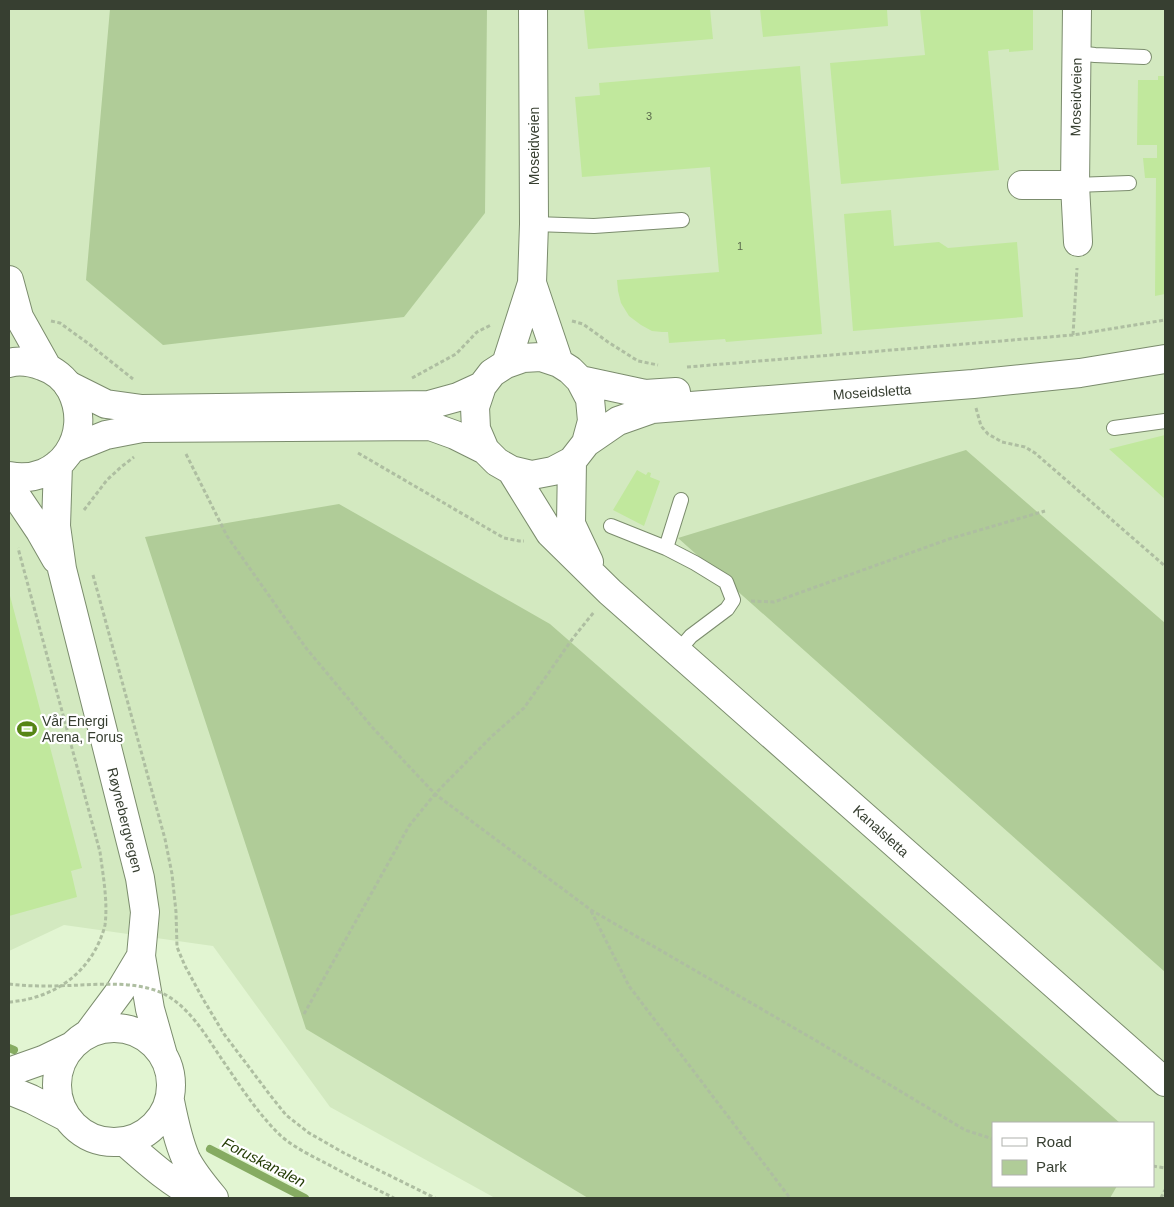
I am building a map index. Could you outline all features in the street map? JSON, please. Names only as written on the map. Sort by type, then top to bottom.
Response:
[{"type":"street","name":"Moseidveien","points":[[532,282],[534,224],[533,9]]},
{"type":"street","name":"Moseidveien","points":[[1077,9],[1075,185],[1078,242]]},
{"type":"street","points":[[1022,185],[1075,185]]},
{"type":"street","name":"Røynebergvegen","points":[[9,280],[19,317],[47,367]]},
{"type":"street","points":[[532,282],[559,362]]},
{"type":"street","points":[[506,364],[532,282]]},
{"type":"street","name":"Moseidsletta","points":[[580,380],[645,394],[1077,357],[1165,342]]},
{"type":"street","points":[[579,452],[553,471],[532,475],[511,470],[496,462],[485,450],[476,430],[475,422],[475,407],[482,386],[492,373],[506,364],[523,358],[541,357],[559,362],[570,370],[580,380],[590,399],[592,421],[579,452],[571,524],[604,586]]},
{"type":"street","name":"Moseidsletta","points":[[579,452],[618,421],[652,409],[973,384],[1080,373],[1165,359]]},
{"type":"street","name":"Røynebergvegen","points":[[9,363],[31,362],[47,367],[59,375],[68,385],[76,400],[79,416],[78,433],[64,457],[56,526],[62,569],[140,878],[145,912],[141,956],[150,1009],[163,1055]]},
{"type":"street","points":[[68,385],[106,404],[142,409],[429,405],[458,397],[482,386]]},
{"type":"street","points":[[9,476],[31,477],[45,472],[64,457],[106,435],[142,428],[430,426],[455,435],[485,450]]},
{"type":"street","name":"Kanalsletta","points":[[511,470],[550,533],[604,586],[1165,1082]]},
{"type":"street","name":"Røynebergvegen","points":[[9,485],[40,531],[62,569]]},
{"type":"street","name":"Røynebergvegen","points":[[80,1040],[109,1008],[141,956]]},
{"type":"street","points":[[9,1072],[43,1060],[80,1040],[104,1029],[122,1028],[138,1033],[152,1042],[163,1055],[170,1070],[172,1086],[170,1101],[163,1116],[153,1128],[140,1137],[125,1142],[108,1143],[92,1139],[78,1130],[66,1117],[60,1103],[57,1088],[58,1073],[63,1059],[80,1040]]},
{"type":"street","points":[[9,1090],[66,1117]]},
{"type":"street","points":[[170,1101],[180,1142],[187,1160],[201,1183],[214,1198]]},
{"type":"street","points":[[125,1142],[167,1177],[190,1193],[201,1198]]},
{"type":"lane","points":[[1076,53],[1144,56]]},
{"type":"lane","points":[[1075,185],[1129,183]]},
{"type":"lane","points":[[534,224],[594,226],[682,220]]},
{"type":"lane","points":[[1114,428],[1165,420]]},
{"type":"lane","points":[[666,548],[681,500]]},
{"type":"lane","points":[[611,526],[666,548],[726,582],[733,600],[727,610],[691,636],[678,651]]},
{"type":"path","points":[[1073,335],[1078,242]]},
{"type":"path","points":[[569,320],[583,324],[638,361],[664,366]]},
{"type":"path","points":[[683,367],[1073,335],[1165,320]]},
{"type":"path","points":[[51,321],[60,323],[132,379],[141,381]]},
{"type":"path","points":[[407,381],[456,354],[476,332],[492,324]]},
{"type":"path","points":[[975,400],[980,426],[988,434],[1002,442],[1025,446],[1036,453],[1165,566]]},
{"type":"path","points":[[186,453],[227,536],[306,648],[372,727],[436,794],[591,910],[965,1130],[992,1138]]},
{"type":"path","points":[[358,453],[504,538],[520,541],[527,540]]},
{"type":"path","points":[[82,514],[107,480],[135,457]]},
{"type":"path","points":[[733,600],[774,602],[949,539],[1045,511]]},
{"type":"path","points":[[9,1002],[29,999],[50,992],[69,981],[84,966],[96,949],[105,927],[105,884],[100,852],[18,548]]},
{"type":"path","points":[[91,566],[165,839],[172,874],[177,946],[185,966],[224,1034],[286,1115],[309,1133],[344,1153],[435,1198]]},
{"type":"path","points":[[304,1014],[409,826],[436,794],[492,736],[524,708],[573,638],[604,586]]},
{"type":"path","points":[[591,910],[629,986],[790,1198]]},
{"type":"path","points":[[9,984],[31,986],[129,985],[148,988],[161,993],[189,1013],[253,1104],[283,1137],[314,1158],[394,1198]]},
{"type":"path","points":[[1161,1198],[1165,1190]]},
{"type":"shaded area","points":[[9,9],[1165,9],[1165,1198],[495,1198],[330,1107],[213,946],[64,925],[9,951]]},
{"type":"green space","points":[[110,9],[487,9],[485,213],[404,317],[163,345],[86,280]]},
{"type":"green space","points":[[966,450],[1165,623],[1165,972],[678,538]]},
{"type":"green space","points":[[339,504],[550,624],[1119,1122],[992,1122],[992,1187],[1116,1187],[1110,1198],[588,1198],[306,1029],[145,537]]},
{"type":"building","points":[[584,9],[710,9],[713,39],[588,49]]},
{"type":"building","points":[[760,9],[887,9],[888,26],[763,37]]},
{"type":"building","points":[[920,9],[1033,9],[1033,50],[1009,52],[1009,49],[988,51],[999,170],[841,184],[830,63],[925,55]]},
{"type":"building","points":[[800,66],[822,334],[726,342],[725,339],[669,343],[668,332],[652,331],[629,316],[621,303],[617,280],[719,272],[710,167],[582,177],[575,97],[600,95],[599,83]]},
{"type":"building","points":[[1158,76],[1165,76],[1165,294],[1155,296],[1156,178],[1145,178],[1143,158],[1157,158],[1157,145],[1137,145],[1138,80],[1158,80]]},
{"type":"building","points":[[891,210],[894,246],[939,242],[948,248],[1017,242],[1023,317],[853,331],[844,214]]},
{"type":"building","points":[[1165,435],[1165,499],[1109,449]]},
{"type":"building","points":[[637,470],[646,475],[648,472],[651,473],[650,477],[660,481],[644,526],[613,510]]},
{"type":"building","name":"Vår Energi Arena, Forus","points":[[9,592],[82,868],[71,871],[77,897],[9,916]]},
{"type":"waterway","name":"Foruskanalen","points":[[9,1048],[14,1050]]},
{"type":"waterway","name":"Foruskanalen","points":[[210,1149],[305,1198]]},
{"type":"place","name":"Vår Energi Arena, Forus","points":[[27,729]]}]
